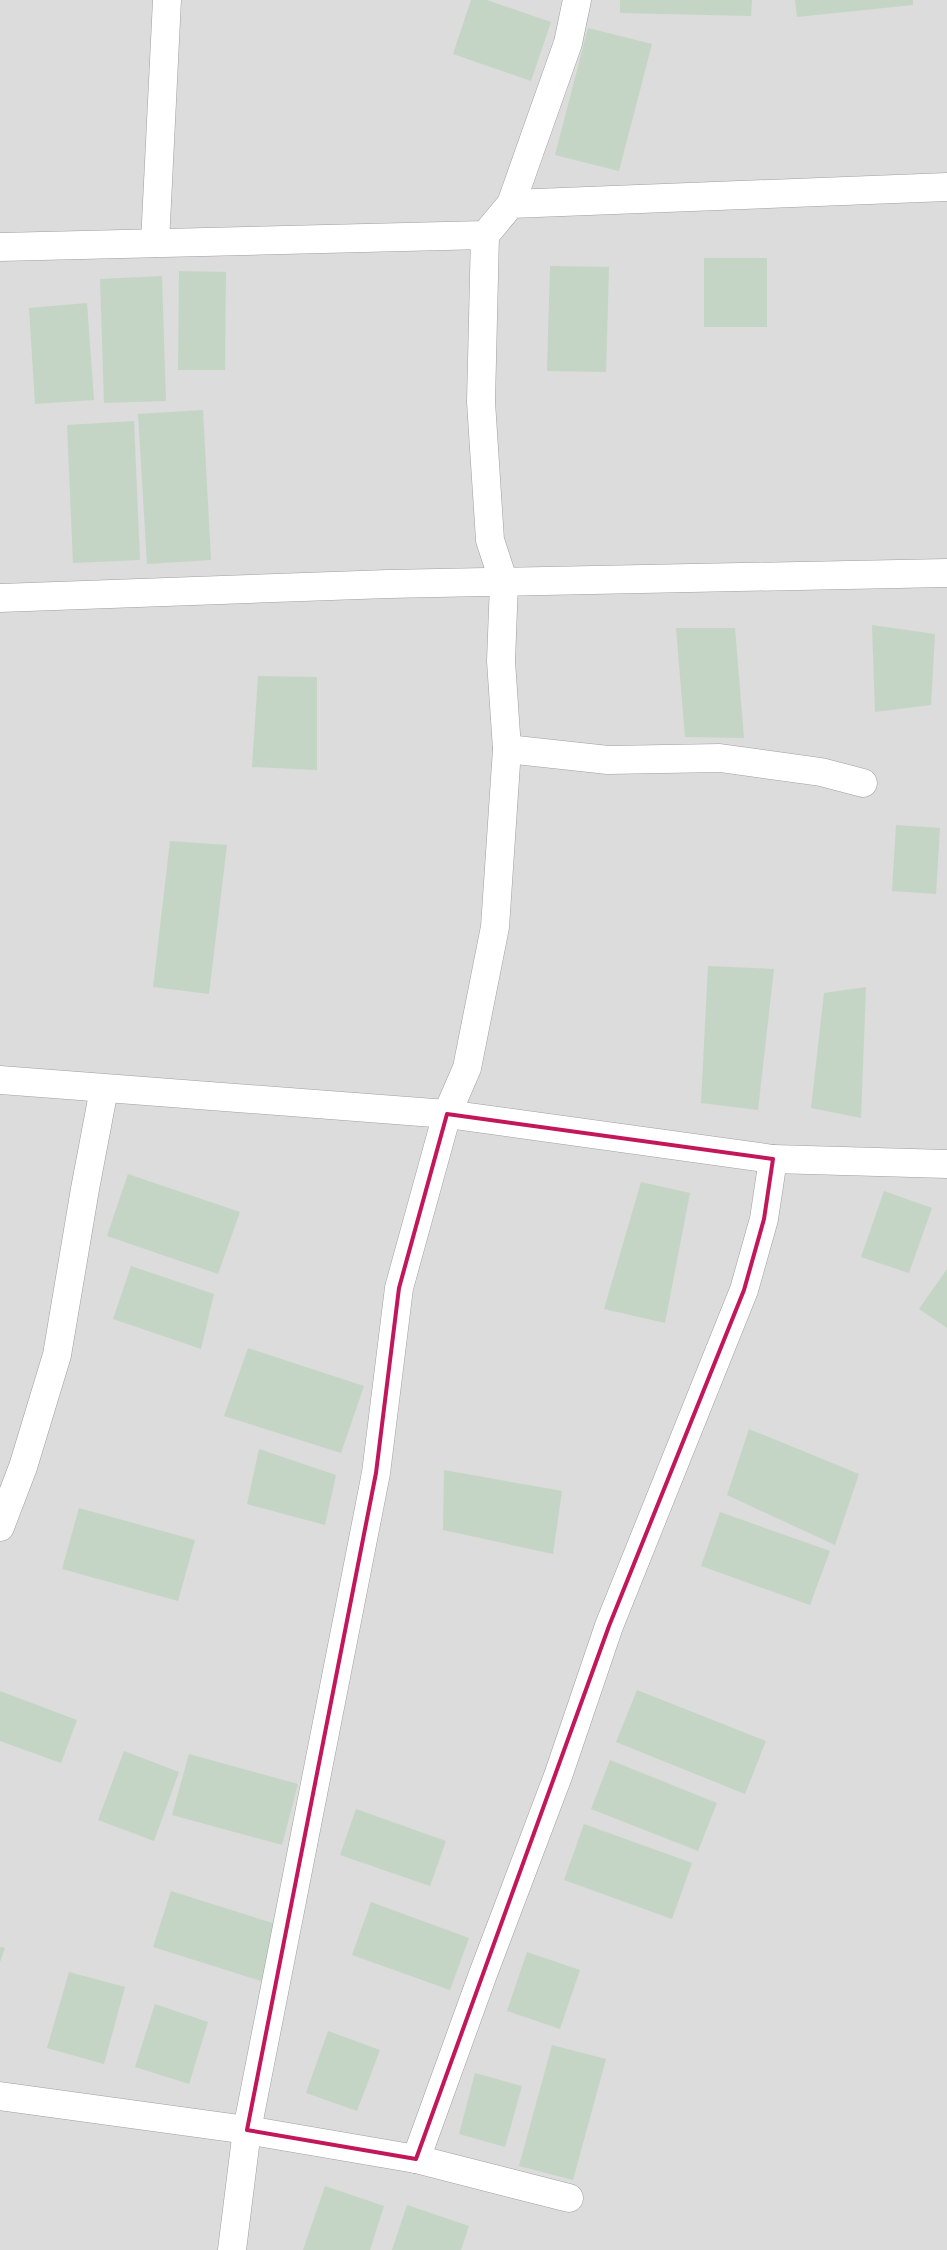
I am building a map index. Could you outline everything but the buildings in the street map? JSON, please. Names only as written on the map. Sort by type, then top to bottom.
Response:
[{"type":"street","points":[[155,243],[167,0]]},
{"type":"street","points":[[232,2250],[247,2130],[376,1473],[398,1288],[447,1114],[467,1068],[495,926],[507,749],[501,661],[504,583],[490,540],[481,402],[485,235],[511,204],[568,43],[577,0]]},
{"type":"street","points":[[511,204],[947,187]]},
{"type":"street","points":[[0,246],[485,235]]},
{"type":"street","points":[[0,598],[388,584],[947,573]]},
{"type":"street","points":[[507,749],[608,760],[720,758],[821,772],[863,784]]},
{"type":"street","points":[[0,1080],[447,1114],[772,1159],[947,1164]]},
{"type":"street","points":[[0,1527],[23,1467],[57,1355],[104,1089]]},
{"type":"street","points":[[416,2158],[558,1776],[609,1626],[744,1290],[764,1219],[772,1159]]},
{"type":"street","points":[[0,2096],[247,2130],[416,2158],[569,2198]]},
{"type":"highlighted area","points":[[447,1114],[773,1159],[764,1219],[744,1290],[609,1626],[416,2159],[247,2130],[376,1473],[399,1288]]},
{"type":"shaded area","points":[[0,0],[947,0],[947,2250],[0,2250]]}]
